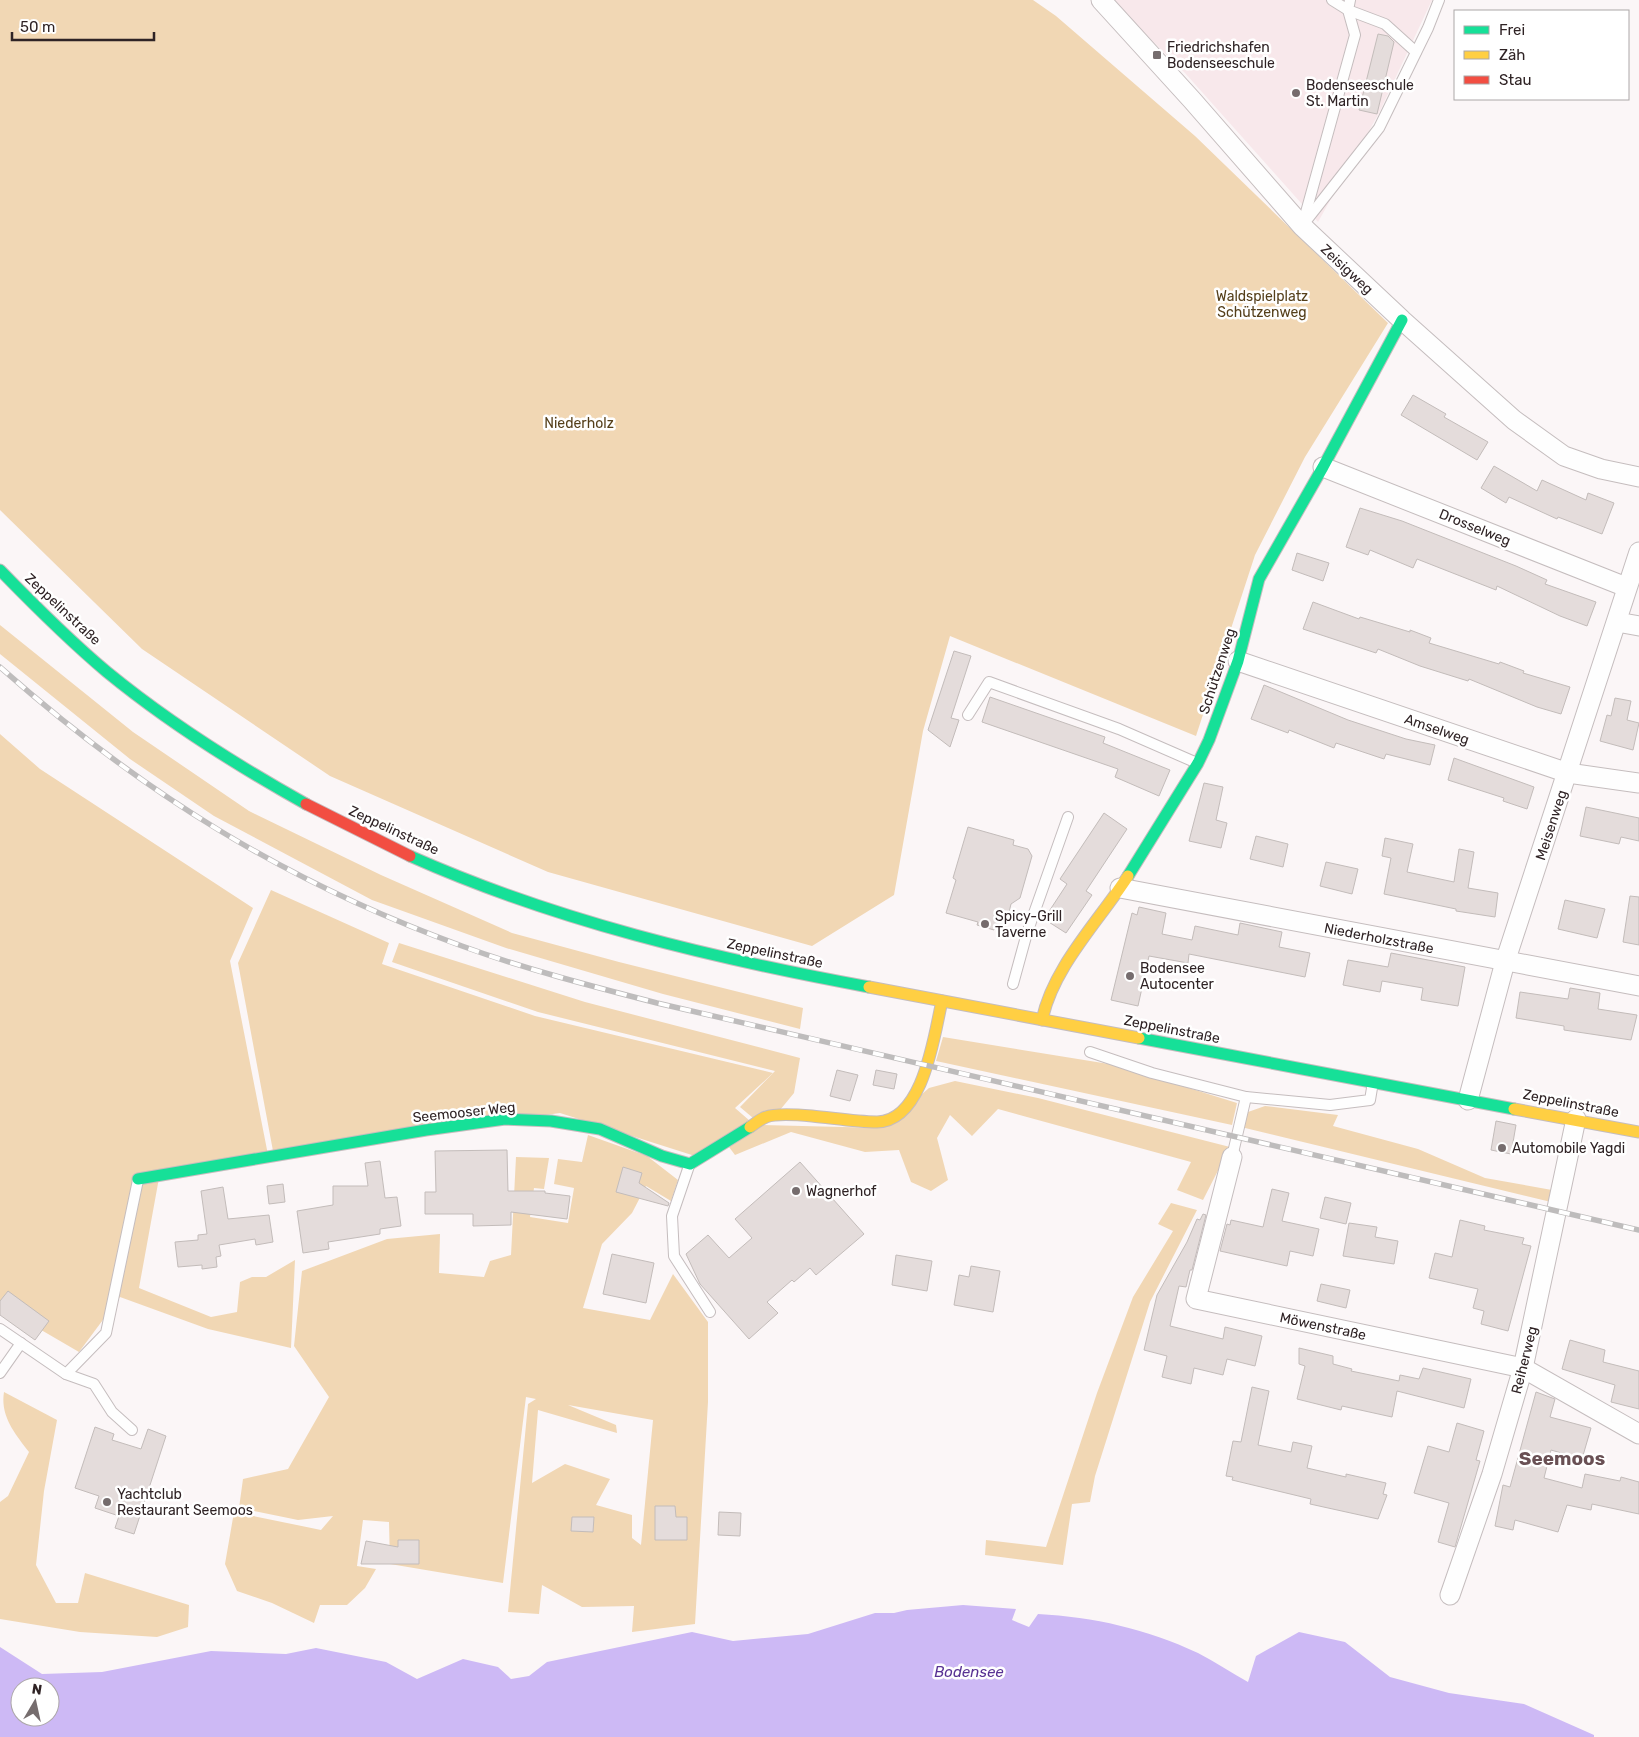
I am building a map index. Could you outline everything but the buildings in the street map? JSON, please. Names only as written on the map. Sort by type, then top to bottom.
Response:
[{"type":"main road","name":"Schützenweg","points":[[1042,1020],[1045,1005],[1055,981],[1120,888],[1198,763],[1210,740],[1238,661],[1259,580],[1323,467],[1402,320]]},
{"type":"main road","name":"Zeppelinstraße","points":[[0,570],[30,600],[124,685],[220,753],[318,812],[489,889],[564,915],[672,945],[743,962],[1639,1132]]},
{"type":"main road","points":[[690,1164],[767,1116],[804,1116],[879,1122],[896,1116],[907,1107],[918,1088],[926,1065],[942,1001]]},
{"type":"main road","name":"Seemooser Weg","points":[[138,1179],[426,1130],[505,1119],[551,1122],[600,1129],[662,1156],[690,1164]]},
{"type":"street","name":"Zeisigweg","points":[[1100,0],[1192,100],[1302,226],[1402,320],[1514,420],[1564,456],[1601,469],[1639,477]]},
{"type":"street","name":"Drosselweg","points":[[1323,467],[1626,587]]},
{"type":"street","name":"Meisenweg","points":[[1468,1100],[1505,962],[1639,552]]},
{"type":"street","points":[[1616,622],[1639,626]]},
{"type":"street","name":"Amselweg","points":[[1238,661],[1568,773],[1639,783]]},
{"type":"street","name":"Niederholzstraße","points":[[1120,888],[1639,986]]},
{"type":"street","name":"Reiherweg","points":[[1450,1595],[1492,1474],[1523,1368],[1576,1119]]},
{"type":"street","name":"Möwenstraße","points":[[1232,1157],[1196,1299],[1523,1368],[1639,1434]]},
{"type":"lane","points":[[1332,0],[1349,5],[1385,24],[1416,52]]},
{"type":"lane","points":[[1302,226],[1379,128],[1416,52],[1438,0]]},
{"type":"lane","points":[[1302,226],[1355,34],[1349,5]]},
{"type":"lane","points":[[968,715],[989,682],[1119,729],[1198,763]]},
{"type":"lane","points":[[1013,984],[1027,933],[1068,816]]},
{"type":"lane","points":[[1090,1052],[1152,1073],[1246,1097],[1330,1105],[1370,1100],[1373,1082]]},
{"type":"lane","name":"Möwenstraße","points":[[1232,1157],[1246,1097]]},
{"type":"lane","points":[[690,1164],[672,1216],[674,1256],[710,1312]]},
{"type":"lane","name":"Seemooser Weg","points":[[66,1374],[106,1334],[138,1179]]},
{"type":"lane","points":[[0,1329],[66,1374],[94,1384],[112,1412],[132,1430]]},
{"type":"lane","points":[[0,1373],[21,1343]]},
{"type":"shaded area","name":"Bodenseeschule St. Martin","points":[[1111,0],[1432,0],[1379,113],[1318,222],[1185,73]]},
{"type":"green space","name":"Niederholz","points":[[0,0],[1033,0],[1056,16],[1195,136],[1388,323],[1305,457],[1255,555],[1196,736],[950,636],[923,731],[894,895],[812,946],[548,872],[330,776],[142,649],[0,510]]},
{"type":"green space","points":[[0,625],[133,732],[249,811],[381,875],[512,933],[803,1008],[800,1029],[663,994],[506,948],[372,900],[214,816],[130,759],[0,654]]},
{"type":"green space","points":[[0,734],[40,769],[253,908],[230,961],[269,1160],[159,1178],[139,1288],[211,1317],[237,1312],[240,1282],[252,1277],[266,1277],[295,1260],[291,1348],[208,1329],[120,1297],[79,1352],[0,1306]]},
{"type":"green space","points":[[271,890],[389,943],[382,964],[535,1016],[773,1073],[735,1108],[750,1121],[695,1156],[560,1113],[273,1151],[238,963]]},
{"type":"green space","points":[[399,943],[585,1002],[800,1058],[794,1093],[780,1110],[753,1118],[740,1107],[775,1071],[538,1012],[392,962]]},
{"type":"green space","points":[[943,1037],[1115,1065],[1237,1103],[1232,1125],[936,1061]]},
{"type":"green space","points":[[955,1081],[1038,1098],[1230,1147],[1203,1200],[1177,1190],[1191,1162],[998,1109],[972,1136],[950,1115],[937,1138],[948,1180],[931,1191],[911,1182],[899,1150],[865,1152],[791,1132],[735,1155],[729,1147],[761,1125],[883,1128],[929,1088]]},
{"type":"green space","points":[[1265,1106],[1338,1115],[1333,1126],[1418,1149],[1485,1178],[1552,1190],[1551,1202],[1241,1127],[1248,1112]]},
{"type":"green space","points":[[588,1135],[647,1156],[678,1180],[671,1201],[646,1186],[632,1213],[602,1244],[583,1308],[650,1320],[673,1274],[708,1322],[708,1402],[695,1624],[632,1632],[634,1606],[582,1607],[542,1585],[539,1614],[508,1612],[528,1404],[536,1399],[526,1397],[503,1583],[390,1564],[389,1522],[363,1520],[357,1566],[376,1569],[365,1588],[347,1605],[320,1605],[314,1623],[272,1603],[237,1591],[225,1564],[234,1512],[321,1530],[333,1516],[298,1520],[239,1508],[243,1479],[288,1469],[329,1397],[294,1346],[302,1271],[387,1239],[440,1234],[439,1273],[484,1277],[490,1261],[511,1255],[516,1157],[549,1158],[544,1189],[534,1188],[530,1217],[568,1223],[574,1188],[554,1184],[558,1159],[582,1162]],"holes":[[[568,1405],[653,1420],[641,1545],[632,1538],[632,1515],[596,1505],[610,1479],[565,1464],[532,1483],[538,1410],[617,1433],[616,1425]]]},
{"type":"green space","points":[[1171,1203],[1197,1210],[1150,1302],[1095,1476],[1090,1502],[1072,1504],[1063,1565],[985,1555],[986,1540],[1046,1547],[1097,1393],[1133,1297],[1173,1231],[1158,1224]]},
{"type":"green space","points":[[4,1392],[57,1420],[44,1491],[36,1565],[56,1603],[78,1603],[85,1573],[189,1605],[188,1627],[157,1637],[80,1632],[0,1619],[0,1502],[8,1496],[29,1452],[6,1417],[3,1401]]},
{"type":"water","name":"Bodensee","points":[[963,1605],[1016,1609],[1012,1620],[1029,1627],[1038,1614],[1100,1621],[1140,1631],[1179,1645],[1198,1653],[1248,1682],[1256,1656],[1299,1632],[1345,1642],[1390,1677],[1449,1693],[1524,1704],[1594,1735],[1594,1737],[0,1737],[0,1647],[42,1674],[102,1672],[211,1651],[286,1654],[316,1648],[386,1662],[417,1679],[463,1659],[498,1667],[511,1679],[529,1676],[547,1662],[692,1632],[733,1641],[808,1634],[875,1613],[894,1613]]},
{"type":"railway","points":[[0,667],[106,754],[161,793],[217,829],[335,893],[397,921],[462,946],[558,977],[657,1003],[1639,1230]]},
{"type":"traffic: fast","points":[[1128,876],[1198,763],[1209,740],[1238,661],[1259,579],[1323,467],[1402,320]]},
{"type":"traffic: fast","points":[[0,570],[65,635],[130,690],[203,742],[306,804]]},
{"type":"traffic: fast","points":[[410,856],[521,900],[635,935],[693,950],[869,987]]},
{"type":"traffic: fast","points":[[1139,1038],[1514,1109]]},
{"type":"traffic: fast","points":[[138,1179],[426,1130],[505,1119],[551,1121],[600,1129],[662,1156],[690,1164],[750,1127]]},
{"type":"traffic: slow","points":[[1042,1020],[1048,1000],[1066,963],[1128,876]]},
{"type":"traffic: slow","points":[[869,987],[1139,1038]]},
{"type":"traffic: slow","points":[[750,1127],[764,1118],[776,1115],[802,1115],[869,1122],[893,1118],[906,1107],[916,1092],[924,1074],[942,1001]]},
{"type":"traffic: slow","points":[[1514,1109],[1639,1132]]},
{"type":"traffic: jam","points":[[306,804],[410,856]]},
{"type":"place","name":"Friedrichshafen Bodenseeschule","points":[[1157,55]]},
{"type":"place","name":"Bodenseeschule St. Martin","points":[[1296,93]]},
{"type":"place","name":"Spicy-Grill Taverne","points":[[985,924]]},
{"type":"place","name":"Bodensee Autocenter","points":[[1130,976]]},
{"type":"place","name":"Automobile Yagdi","points":[[1502,1148]]},
{"type":"place","name":"Wagnerhof","points":[[796,1191]]},
{"type":"place","name":"Yachtclub Restaurant Seemoos","points":[[107,1502]]},
{"type":"district","name":"Seemoos","points":[[1562,1458]]},
{"type":"park label","name":"Waldspielplatz Schützenweg","points":[[1262,304]]}]
